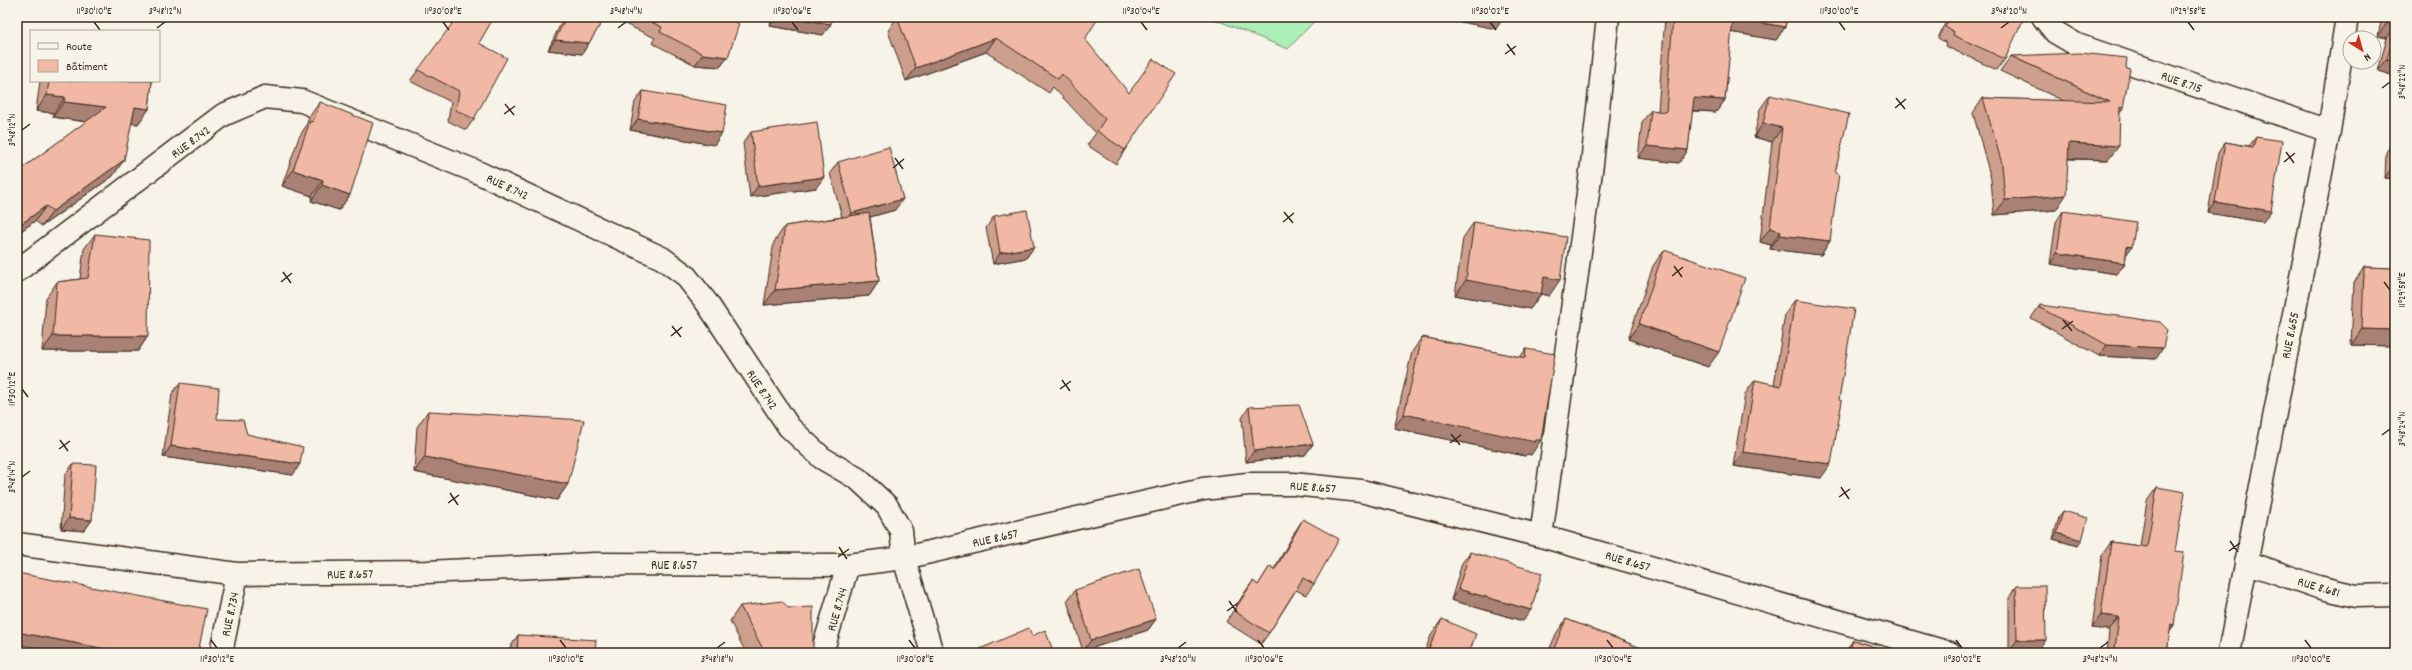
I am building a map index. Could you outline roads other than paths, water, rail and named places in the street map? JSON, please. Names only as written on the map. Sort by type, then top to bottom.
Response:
[{"type":"street","points":[[1541,536],[1592,164],[1608,17]]},
{"type":"street","name":"RUE 8.715","points":[[2043,17],[2055,32],[2077,45],[2329,131]]},
{"type":"street","name":"RUE 8.655","points":[[2229,653],[2329,131],[2347,17]]},
{"type":"street","name":"RUE 8.742","points":[[17,270],[224,115],[265,97],[302,101],[475,171],[662,258],[685,276],[707,303],[789,428],[822,458],[858,479],[886,506],[901,531],[904,558],[932,653]]},
{"type":"street","name":"RUE 8.657","points":[[17,544],[237,574],[427,572],[595,564],[848,565],[904,558],[1203,489],[1248,484],[1300,484],[1361,491],[1541,536],[1950,653]]},
{"type":"street","name":"RUE 8.681","points":[[2246,562],[2318,588],[2356,596],[2395,595]]},
{"type":"street","name":"RUE 8.744","points":[[822,653],[848,565]]},
{"type":"street","name":"RUE 8.734","points":[[221,653],[237,574]]}]
